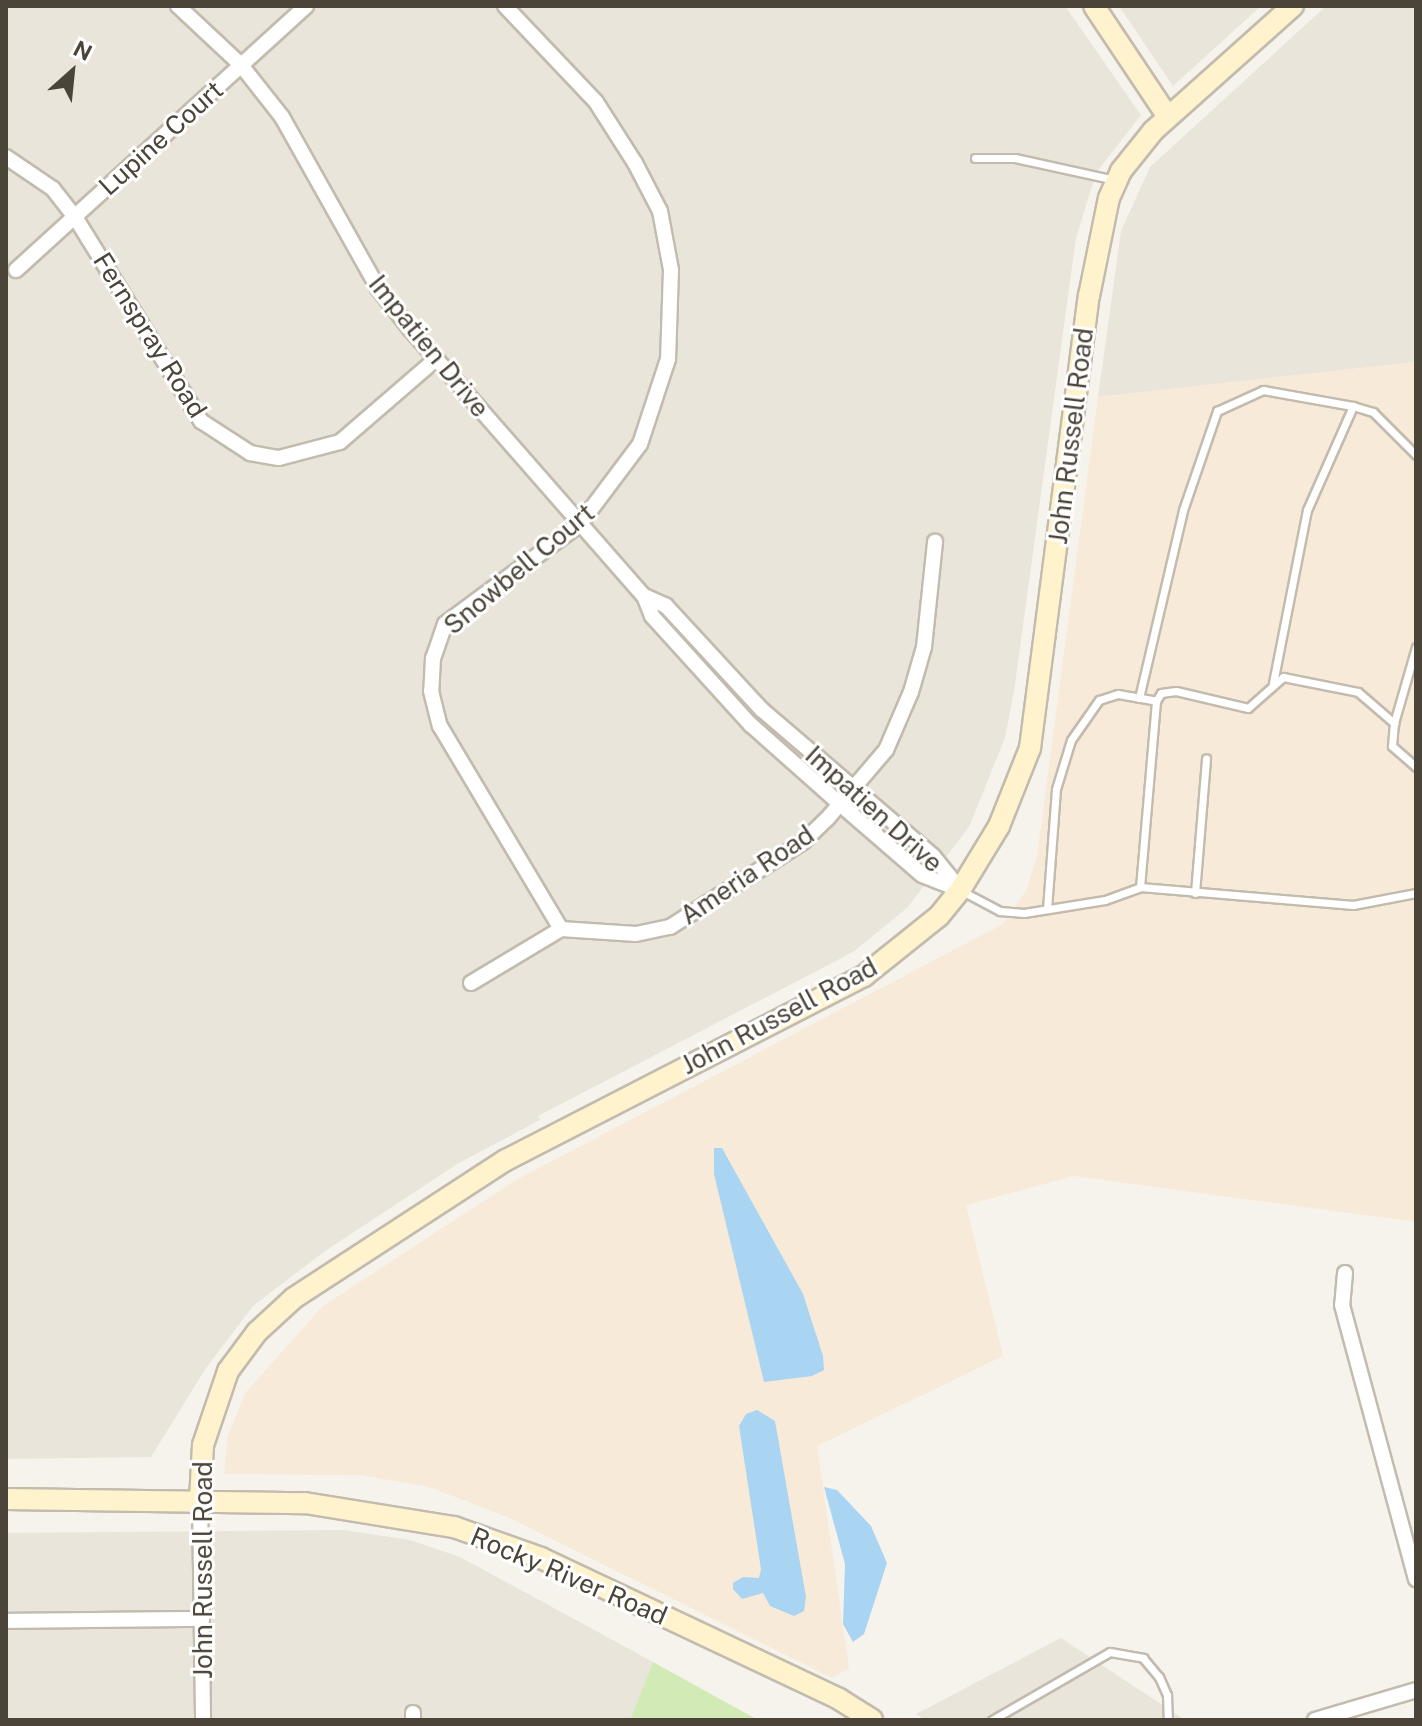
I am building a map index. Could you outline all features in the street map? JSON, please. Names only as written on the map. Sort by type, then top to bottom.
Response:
[{"type":"street","name":"Impatien Drive","points":[[178,6],[241,65],[318,174],[378,288],[435,360],[644,596],[652,616],[751,725],[922,875],[960,890]]},
{"type":"street","name":"Lupine Court","points":[[16,270],[306,6]]},
{"type":"street","name":"Snowbell Court","points":[[505,6],[596,102],[635,163],[660,211],[671,270],[670,349],[656,405],[624,470],[580,524],[445,624],[433,658],[431,691],[440,726],[561,929]]},
{"type":"street","points":[[1094,6],[1168,117]]},
{"type":"street","name":"John Russell Road","points":[[203,1720],[200,1500],[203,1445],[228,1371],[257,1332],[294,1298],[506,1160],[864,976],[939,916],[960,890],[999,826],[1030,748],[1100,225],[1117,180],[1133,153],[1168,117],[1293,6]]},
{"type":"street","name":"Fernspray Road","points":[[6,157],[53,189],[75,217],[201,421],[250,453],[279,458],[310,454],[340,442],[435,360]]},
{"type":"street","name":"Ameria Road","points":[[561,929],[636,934],[670,927],[803,842],[841,805],[886,750],[911,692],[924,647],[935,542]]},
{"type":"street","name":"Impatien Drive","points":[[644,596],[666,606],[761,709],[933,856],[960,890]]},
{"type":"street","points":[[471,983],[561,929]]},
{"type":"street","points":[[1345,1273],[1342,1305],[1411,1540],[1416,1579]]},
{"type":"street","name":"Rocky River Road","points":[[6,1499],[305,1503],[374,1511],[498,1541],[839,1699],[872,1720]]},
{"type":"street","points":[[6,1621],[202,1619]]},
{"type":"street","points":[[1315,1720],[1416,1690]]},
{"type":"lane","points":[[975,158],[1015,158],[1117,180]]},
{"type":"lane","points":[[1139,698],[1183,510],[1217,411],[1263,390],[1353,406],[1373,412],[1416,455]]},
{"type":"lane","points":[[1273,683],[1307,510],[1353,406]]},
{"type":"lane","points":[[1416,647],[1394,723],[1392,746],[1416,767]]},
{"type":"lane","points":[[1140,887],[1156,701],[1161,693],[1176,691],[1248,708],[1283,677],[1358,692],[1394,723]]},
{"type":"lane","points":[[1047,909],[1056,789],[1071,740],[1099,700],[1118,694],[1156,701]]},
{"type":"lane","points":[[1195,893],[1206,758]]},
{"type":"lane","points":[[960,890],[1000,911],[1047,909],[1105,900],[1140,887],[1353,905],[1416,893]]},
{"type":"lane","points":[[992,1720],[1110,1652],[1143,1658],[1159,1677],[1167,1695],[1168,1720]]},
{"type":"shaded area","points":[[6,6],[1065,6],[1141,115],[1096,173],[1076,238],[1014,691],[1005,738],[969,827],[907,908],[853,952],[538,1116],[540,1120],[459,1163],[325,1251],[253,1306],[206,1368],[151,1457],[6,1459]]},
{"type":"shaded area","points":[[1119,6],[1261,6],[1173,86]]},
{"type":"shaded area","points":[[1326,6],[1416,6],[1416,362],[1098,397],[1121,231],[1150,167]]},
{"type":"shaded area","points":[[1416,362],[1416,1222],[1074,1176],[966,1205],[1003,1356],[817,1446],[849,1668],[832,1678],[510,1518],[429,1487],[361,1475],[224,1474],[228,1435],[246,1392],[323,1306],[516,1180],[1003,924],[1027,889],[1037,856],[1098,397]]},
{"type":"shaded area","points":[[344,1530],[410,1540],[460,1557],[653,1662],[630,1720],[6,1720],[6,1533]]},
{"type":"shaded area","points":[[1061,1638],[1185,1720],[926,1720],[916,1714]]},
{"type":"green space","points":[[653,1662],[758,1720],[630,1720]]},
{"type":"water","points":[[714,1148],[722,1148],[803,1294],[823,1356],[824,1370],[812,1376],[764,1382],[714,1174]]},
{"type":"water","points":[[757,1410],[775,1421],[806,1597],[804,1611],[794,1616],[770,1606],[763,1593],[742,1599],[733,1589],[733,1583],[743,1577],[759,1578],[761,1569],[739,1426],[746,1414]]},
{"type":"water","points":[[824,1487],[837,1490],[871,1526],[887,1563],[864,1634],[853,1642],[843,1624],[845,1564]]}]
